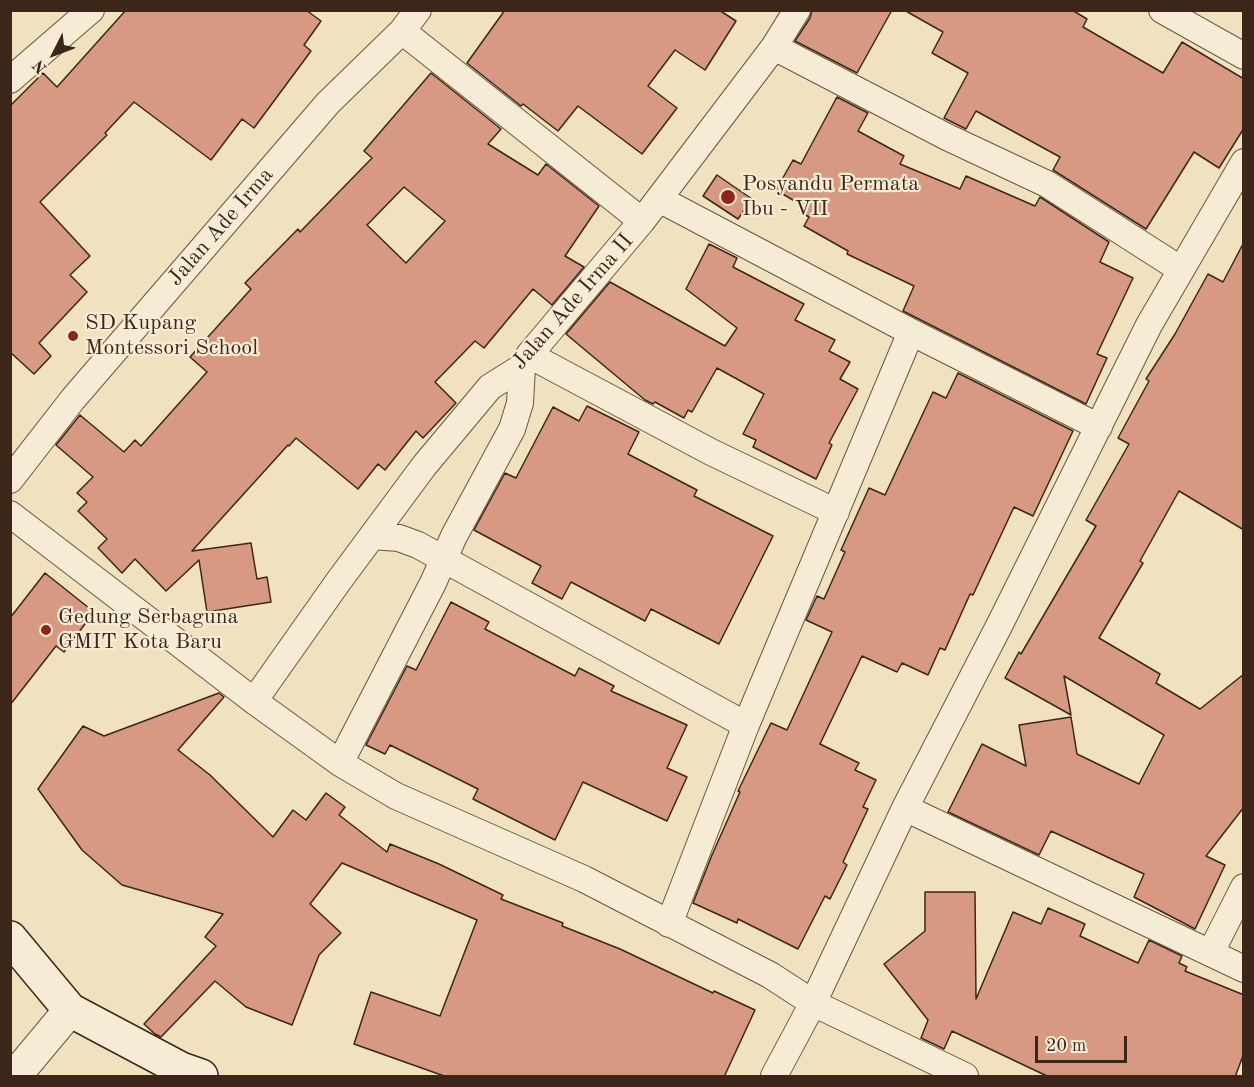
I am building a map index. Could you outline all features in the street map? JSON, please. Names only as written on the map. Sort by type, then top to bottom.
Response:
[{"type":"main road","points":[[10,938],[70,1010],[181,1069],[201,1077]]},
{"type":"street","points":[[10,80],[91,10]]},
{"type":"street","name":"Jalan Ade Irma","points":[[10,480],[73,399],[328,103],[402,31],[418,10]]},
{"type":"street","name":"Jalan Ade Irma II","points":[[254,701],[424,466],[490,387],[525,361],[642,221],[774,47],[797,10]]},
{"type":"street","points":[[1162,10],[1244,56]]},
{"type":"street","points":[[402,31],[642,221]]},
{"type":"street","points":[[774,47],[946,137],[1047,184],[1180,269]]},
{"type":"street","points":[[774,1077],[813,1003],[905,808],[1000,624],[1149,325],[1244,162]]},
{"type":"street","points":[[659,199],[1099,428]]},
{"type":"street","points":[[669,924],[746,725],[911,332]]},
{"type":"street","points":[[340,763],[444,561],[454,536],[512,429],[520,403],[525,361],[836,512]]},
{"type":"street","points":[[10,514],[254,701],[340,763],[396,796],[584,879],[770,975],[813,1003],[965,1077]]},
{"type":"street","points":[[372,536],[399,538],[418,545],[746,725]]},
{"type":"street","points":[[905,808],[1244,969]]},
{"type":"street","points":[[1211,952],[1244,887]]},
{"type":"street","points":[[15,1077],[70,1010]]},
{"type":"building","points":[[126,10],[306,10],[321,21],[304,45],[311,51],[254,128],[242,119],[211,160],[134,102],[105,133],[107,135],[40,202],[90,256],[70,275],[87,292],[39,343],[51,356],[34,374],[10,352],[10,106],[43,73],[57,87]]},
{"type":"building","points":[[505,10],[719,10],[736,21],[705,70],[675,50],[648,86],[677,108],[642,154],[578,106],[558,131],[523,104],[521,106],[467,63]]},
{"type":"building","points":[[812,10],[892,10],[857,73],[795,41],[810,18]]},
{"type":"building","points":[[904,10],[1072,10],[1087,19],[1083,27],[1163,73],[1182,42],[1244,79],[1244,128],[1219,168],[1194,152],[1146,229],[1053,170],[1060,157],[976,111],[966,129],[944,118],[968,73],[932,53],[943,32]]},
{"type":"building","points":[[431,73],[501,129],[488,144],[538,175],[546,164],[599,206],[565,256],[584,267],[552,305],[533,289],[484,348],[475,341],[435,382],[456,403],[423,438],[416,431],[385,470],[378,464],[358,489],[296,438],[288,445],[192,551],[251,543],[257,579],[267,577],[271,602],[207,612],[199,560],[166,591],[135,559],[122,573],[98,548],[107,539],[78,511],[87,502],[77,493],[93,477],[56,445],[80,415],[124,452],[135,440],[141,446],[207,372],[190,357],[251,289],[245,283],[298,229],[300,232],[372,158],[364,151]],"holes":[[[404,187],[445,221],[406,263],[367,225]]]},
{"type":"building","points":[[837,97],[868,113],[858,131],[904,156],[900,164],[960,189],[966,176],[1035,206],[1040,197],[1109,242],[1100,262],[1133,278],[1097,354],[1107,358],[1086,404],[903,311],[914,286],[847,254],[848,251],[804,226],[809,217],[800,212],[803,206],[776,190],[793,160],[801,164]]},
{"type":"building","name":"Posyandu Permata Ibu - VII","points":[[717,175],[752,199],[738,219],[703,196]]},
{"type":"building","points":[[1244,242],[1244,530],[1179,491],[1140,561],[1143,563],[1099,638],[1160,674],[1156,683],[1200,709],[1244,674],[1244,807],[1206,856],[1225,865],[1195,929],[1134,897],[1144,874],[1051,831],[1039,855],[948,812],[982,744],[1026,766],[1019,725],[1071,717],[1077,754],[1139,784],[1164,735],[1064,676],[1071,715],[1005,678],[1096,526],[1086,520],[1129,444],[1118,438],[1149,381],[1146,379],[1175,334],[1208,274],[1223,282]]},
{"type":"building","points":[[709,244],[737,258],[733,267],[804,304],[795,320],[835,340],[829,351],[850,362],[840,379],[858,389],[829,443],[832,445],[816,479],[753,447],[756,440],[743,434],[764,394],[717,368],[692,412],[688,410],[684,418],[655,402],[653,404],[645,400],[566,334],[610,282],[725,346],[737,328],[686,289]]},
{"type":"building","points":[[958,373],[1073,431],[1033,516],[1014,507],[973,595],[970,594],[945,650],[940,648],[928,675],[902,663],[897,672],[862,656],[820,744],[859,763],[855,770],[876,780],[863,807],[868,809],[843,862],[847,865],[830,899],[825,896],[798,949],[738,919],[737,923],[693,903],[740,792],[738,791],[771,723],[787,730],[832,632],[806,620],[817,596],[824,599],[845,552],[841,550],[869,488],[885,495],[933,392],[946,398]]},
{"type":"building","points":[[587,406],[639,432],[628,454],[697,490],[694,496],[773,536],[719,644],[651,609],[645,621],[571,582],[562,599],[532,583],[541,566],[474,530],[505,473],[516,478],[553,407],[579,421]]},
{"type":"building","name":"Gedung Serbaguna GMIT Kota Baru","points":[[45,573],[94,612],[64,652],[56,646],[10,705],[10,618]]},
{"type":"building","points":[[451,602],[489,622],[485,629],[550,663],[575,676],[579,668],[614,686],[611,691],[687,725],[667,768],[687,777],[667,821],[583,782],[555,840],[473,799],[478,789],[390,745],[385,754],[366,745],[407,666],[416,670]]},
{"type":"building","points":[[219,693],[224,697],[178,750],[210,775],[273,837],[293,810],[306,820],[326,793],[345,807],[339,815],[387,852],[390,844],[439,864],[503,895],[501,899],[563,923],[562,926],[620,949],[713,993],[714,991],[755,1010],[724,1077],[447,1077],[354,1044],[371,992],[440,1016],[477,920],[342,863],[310,904],[341,933],[319,955],[292,1025],[246,1007],[215,981],[161,1037],[155,1034],[144,1024],[216,946],[205,937],[223,914],[122,885],[82,850],[38,789],[83,726],[104,736]]},
{"type":"building","points":[[925,892],[975,892],[976,999],[1013,912],[1041,924],[1048,908],[1085,924],[1080,936],[1138,963],[1149,940],[1182,956],[1179,963],[1187,967],[1185,971],[1244,995],[1244,1053],[1235,1077],[1049,1077],[952,1031],[944,1049],[921,1038],[928,1020],[884,964],[925,931]]},
{"type":"place","name":"Posyandu Permata Ibu - VII","points":[[728,197]]},
{"type":"place","name":"SD Kupang Montessori School","points":[[73,336]]},
{"type":"place","name":"Gedung Serbaguna GMIT Kota Baru","points":[[46,630]]}]
